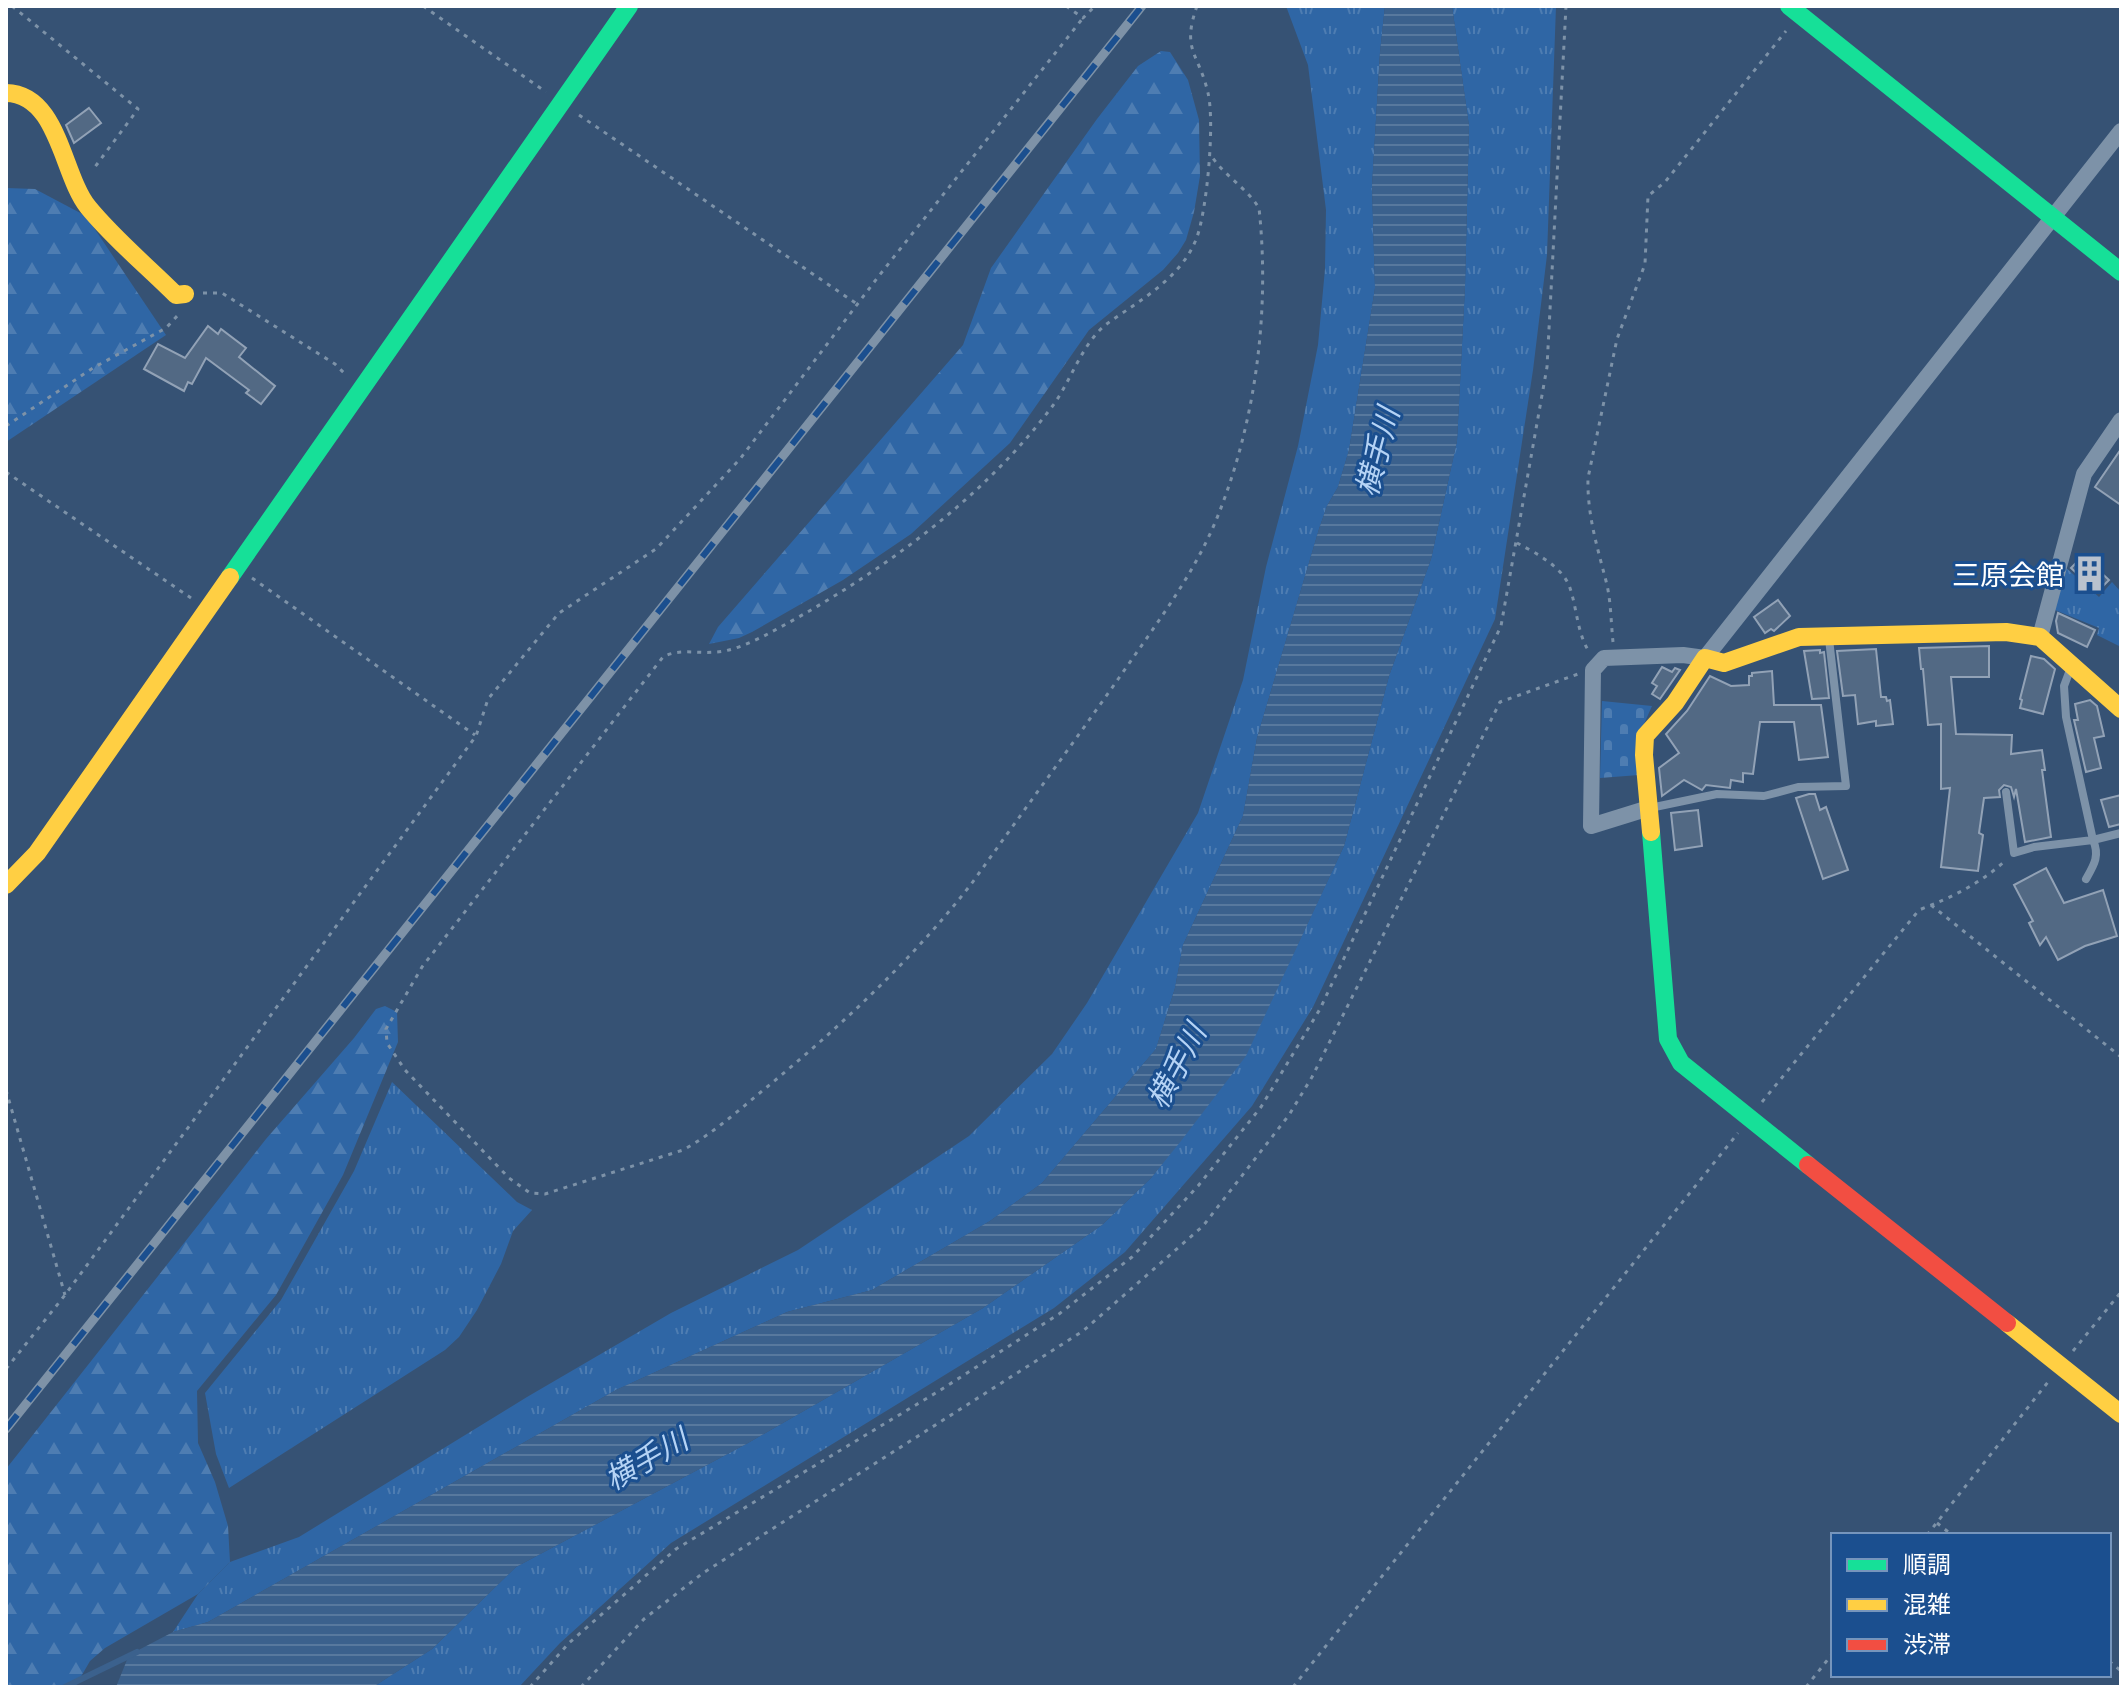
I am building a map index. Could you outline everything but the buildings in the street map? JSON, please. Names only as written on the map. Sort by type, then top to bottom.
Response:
[{"type":"street","points":[[6,885],[37,853],[629,6]]},
{"type":"street","points":[[1794,10],[2121,272]]},
{"type":"street","points":[[6,93],[23,95],[35,104],[57,138],[87,206],[176,295],[185,294]]},
{"type":"street","points":[[2121,131],[1705,658],[1675,703],[1645,736],[1644,755],[1668,1039],[1681,1063],[2121,1414]]},
{"type":"street","points":[[2040,637],[2084,474],[2119,429]]},
{"type":"street","points":[[1649,808],[1591,826],[1602,663],[1683,655],[1724,663],[1799,637],[2006,632],[2040,637],[2121,709]]},
{"type":"lane","points":[[1649,808],[1717,794],[1764,796],[1798,787],[1846,786],[1829,637]]},
{"type":"lane","points":[[2072,665],[2064,686],[2066,717],[2097,850],[2097,860],[2086,879]]},
{"type":"lane","points":[[2006,792],[2014,853],[2121,833]]},
{"type":"path","points":[[12,6],[138,109],[78,190]]},
{"type":"path","points":[[423,6],[857,304]]},
{"type":"path","points":[[1066,6],[1083,18]]},
{"type":"path","points":[[6,1369],[65,1295],[476,736],[488,699],[559,613],[656,549],[740,459],[857,304],[1095,6]]},
{"type":"path","points":[[1197,6],[1189,36],[1209,94],[1210,154],[1197,237],[1184,263],[1172,276],[1102,326],[1090,340],[1053,405],[1000,465],[941,520],[856,585],[743,646],[717,652],[671,653],[663,657],[422,967],[386,1029],[387,1043],[405,1070],[509,1178],[530,1193],[545,1194],[683,1150],[704,1139],[859,1006],[939,925],[972,883],[1185,583],[1218,516],[1236,467],[1256,371],[1261,299],[1259,208],[1220,170],[1210,154]]},
{"type":"path","points":[[530,1687],[569,1643],[676,1549],[939,1391],[1059,1314],[1132,1257],[1198,1186],[1261,1107],[1320,1009],[1501,626],[1547,367],[1566,6]]},
{"type":"path","points":[[1602,663],[1608,589],[1592,529],[1588,478],[1617,339],[1645,264],[1648,196],[1665,182],[1794,10]]},
{"type":"path","points":[[6,426],[93,368],[166,328],[178,318],[185,294],[222,293],[335,364],[361,390]]},
{"type":"path","points":[[6,472],[207,608]]},
{"type":"path","points":[[1517,543],[1548,562],[1570,585],[1581,638],[1602,663]]},
{"type":"path","points":[[236,567],[476,736]]},
{"type":"path","points":[[581,1687],[644,1619],[703,1573],[1083,1331],[1203,1226],[1289,1115],[1312,1077],[1500,702],[1602,663]]},
{"type":"path","points":[[1293,1687],[1843,1000],[1919,910],[1957,895],[1985,879],[2014,853]]},
{"type":"path","points":[[1931,905],[2121,1057]]},
{"type":"path","points":[[6,1090],[65,1295]]},
{"type":"path","points":[[1929,1533],[2121,1292]]},
{"type":"path","points":[[1937,1523],[1950,1533]]},
{"type":"path","points":[[1806,1687],[1831,1656]]},
{"type":"green space","points":[[1286,6],[1385,6],[1372,186],[1375,288],[1349,450],[1338,487],[1319,529],[1257,738],[1243,816],[1183,945],[1175,988],[1156,1049],[1042,1183],[990,1221],[872,1290],[787,1312],[616,1390],[208,1622],[173,1632],[198,1594],[230,1562],[299,1537],[671,1313],[798,1250],[969,1136],[1052,1054],[1087,1003],[1198,813],[1243,680],[1266,567],[1298,446],[1318,345],[1325,269],[1326,210],[1308,65]]},
{"type":"green space","points":[[1452,6],[1556,6],[1547,255],[1533,370],[1495,619],[1313,1007],[1252,1106],[1125,1252],[1054,1308],[671,1543],[560,1643],[519,1687],[373,1687],[432,1649],[516,1567],[748,1443],[983,1308],[1102,1225],[1151,1178],[1245,1056],[1344,846],[1389,676],[1431,559],[1457,441],[1469,126]]},
{"type":"green space","points":[[1161,51],[1170,52],[1188,80],[1199,120],[1200,176],[1186,240],[1178,253],[1163,270],[1089,330],[1010,443],[911,534],[843,580],[752,632],[709,644],[718,627],[963,345],[991,268],[1138,66]]},
{"type":"green space","points":[[6,188],[35,189],[86,216],[166,335],[6,442]]},
{"type":"green space","points":[[2065,567],[2099,597],[2112,582],[2121,592],[2121,647],[2097,635],[2099,628],[2055,610]]},
{"type":"green space","points":[[1602,701],[1652,706],[1640,733],[1639,775],[1600,778]]},
{"type":"green space","points":[[385,1006],[397,1012],[398,1042],[343,1175],[276,1295],[197,1391],[198,1443],[215,1482],[228,1526],[230,1562],[198,1594],[105,1648],[90,1661],[75,1687],[6,1687],[6,1469],[266,1139],[376,1009]]},
{"type":"green space","points":[[392,1082],[517,1202],[532,1210],[513,1231],[501,1264],[477,1310],[459,1337],[445,1350],[229,1488],[216,1454],[205,1393],[281,1300],[354,1171]]},
{"type":"water","name":"横手川","points":[[1385,6],[1452,6],[1469,126],[1457,441],[1431,559],[1389,676],[1344,846],[1246,1056],[1151,1178],[1102,1225],[983,1308],[748,1443],[516,1567],[432,1649],[373,1687],[116,1687],[129,1655],[173,1632],[208,1622],[616,1390],[787,1312],[872,1290],[990,1221],[1042,1183],[1156,1049],[1175,988],[1183,945],[1243,816],[1257,738],[1319,529],[1338,487],[1349,450],[1375,288],[1372,186]]},
{"type":"waterway","points":[[65,1687],[137,1652]]},
{"type":"railway","points":[[6,1429],[1142,6]]},
{"type":"traffic: fast","points":[[230,577],[629,6]]},
{"type":"traffic: fast","points":[[1789,6],[2121,272]]},
{"type":"traffic: fast","points":[[1651,832],[1668,1039],[1681,1063],[1808,1165]]},
{"type":"traffic: slow","points":[[6,93],[24,97],[38,107],[57,138],[79,193],[98,219],[176,295],[185,294]]},
{"type":"traffic: slow","points":[[6,885],[37,853],[230,577]]},
{"type":"traffic: slow","points":[[1651,832],[1645,736],[1675,703],[1705,658],[1724,663],[1799,637],[2006,632],[2040,637],[2121,709]]},
{"type":"traffic: slow","points":[[2007,1323],[2121,1414]]},
{"type":"traffic: jam","points":[[1808,1165],[2007,1323]]},
{"type":"place","name":"三原会館","points":[[2090,574]]}]
